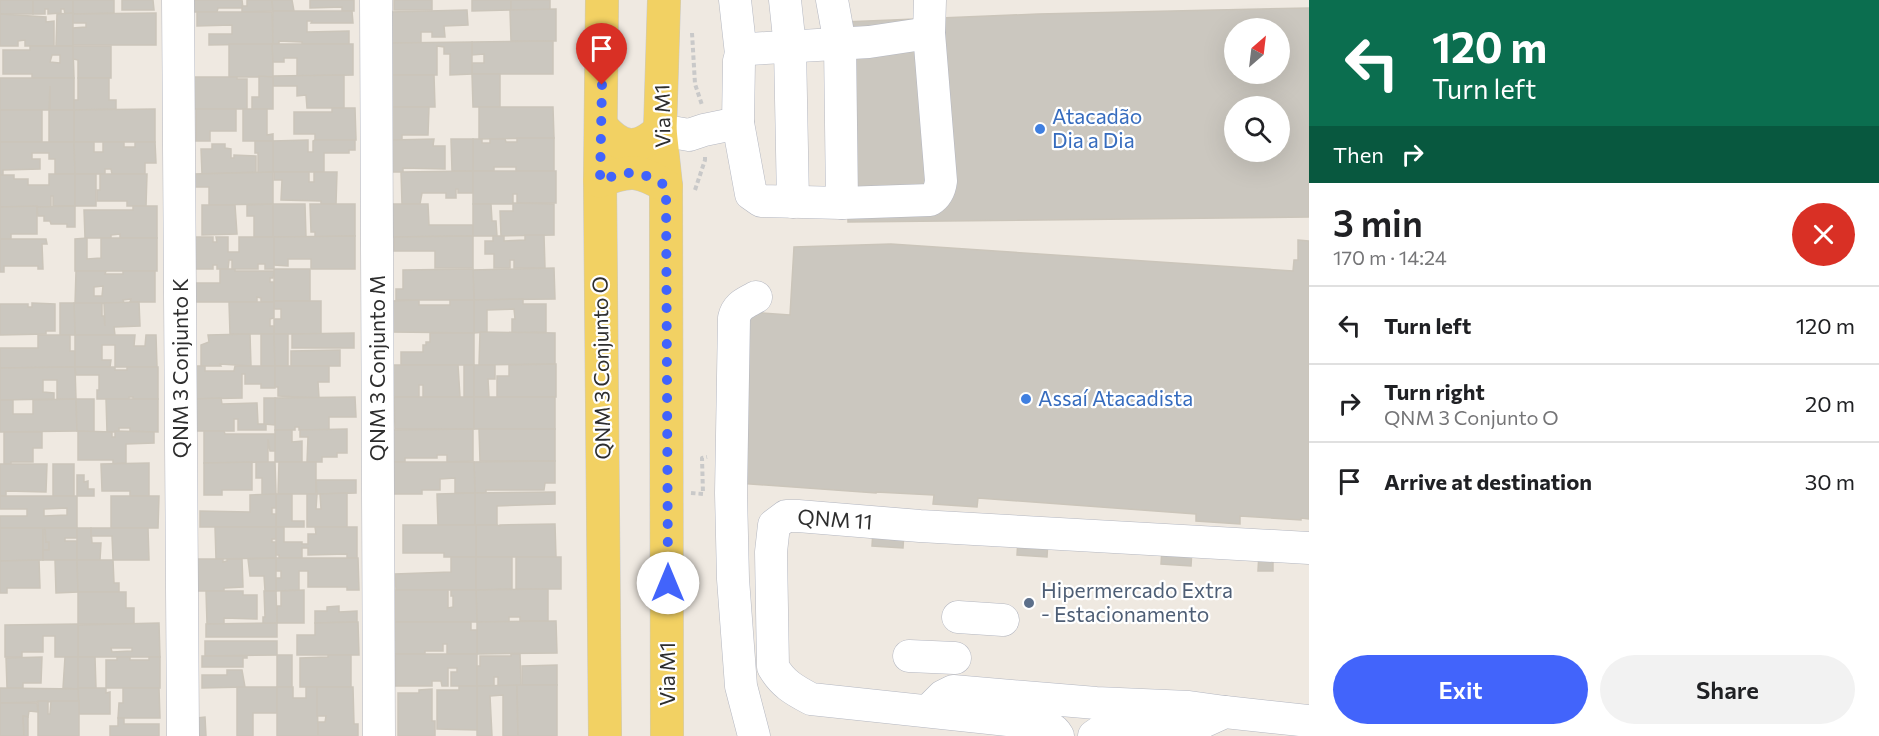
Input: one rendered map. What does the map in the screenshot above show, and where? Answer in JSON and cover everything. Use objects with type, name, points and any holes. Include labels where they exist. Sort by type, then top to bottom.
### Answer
[{"type":"main road","name":"QNM 3 Conjunto O","points":[[602,0],[600,181],[605,736]]},
{"type":"main road","name":"Via M1","points":[[664,0],[660,130],[666,186],[667,736]]},
{"type":"main road","points":[[602,127],[614,140],[630,146],[648,142],[660,130]]},
{"type":"main road","points":[[600,181],[622,172],[646,174],[666,186]]},
{"type":"street","name":"QNM 3 Conjunto K","points":[[178,0],[183,736]]},
{"type":"street","name":"QNM 3 Conjunto M","points":[[376,0],[379,736]]},
{"type":"street","points":[[735,0],[741,54],[738,123],[751,194],[761,201],[842,203],[930,200],[935,197],[940,188],[929,33],[930,0]]},
{"type":"street","points":[[785,0],[790,47],[793,202]]},
{"type":"street","points":[[832,0],[840,44],[842,203]]},
{"type":"street","points":[[741,54],[749,49],[840,44],[929,33]]},
{"type":"street","points":[[660,130],[689,135],[738,123]]},
{"type":"street","points":[[754,736],[741,686],[733,579],[731,493],[734,323],[736,309],[756,297]]},
{"type":"street","name":"QNM 11","points":[[1058,736],[1048,726],[1035,723],[911,719],[860,703],[811,699],[790,688],[781,680],[773,667],[771,552],[774,525],[786,516],[798,516],[920,526],[1309,548]]},
{"type":"street","points":[[958,617],[1003,620]]},
{"type":"street","points":[[909,656],[955,658]]},
{"type":"street","points":[[911,719],[953,691],[1096,703],[1189,707],[1309,721]]},
{"type":"street","points":[[1094,736],[1107,727],[1114,726],[1146,731],[1185,730],[1226,712]]},
{"type":"building","points":[[0,0],[33,0],[33,14],[0,14]]},
{"type":"building","points":[[33,0],[73,0],[73,13],[65,14],[64,9],[61,9],[61,13],[48,14],[48,9],[45,9],[45,14],[33,14]]},
{"type":"building","points":[[73,0],[114,0],[114,13],[73,14]]},
{"type":"building","points":[[122,0],[153,0],[154,10],[122,10]]},
{"type":"building","points":[[193,0],[242,0],[243,8],[218,8],[217,12],[193,12]]},
{"type":"building","points":[[247,0],[272,0],[273,11],[242,12],[242,6],[247,6]]},
{"type":"building","points":[[272,0],[292,0],[294,11],[273,11]]},
{"type":"building","points":[[310,0],[354,0],[354,11],[342,11],[342,7],[310,8]]},
{"type":"building","points":[[394,0],[432,0],[432,10],[394,10]]},
{"type":"building","points":[[472,0],[511,0],[511,10],[472,11]]},
{"type":"building","points":[[511,0],[550,0],[550,10],[511,10]]},
{"type":"building","name":"Atacadão Dia a Dia","points":[[1309,8],[1309,217],[848,222],[844,22],[1038,14]]},
{"type":"building","points":[[556,9],[556,41],[511,41],[510,10]]},
{"type":"building","points":[[467,10],[468,25],[444,26],[445,37],[432,37],[432,32],[421,32],[421,43],[390,43],[390,12]]},
{"type":"building","points":[[273,11],[352,11],[353,23],[311,23],[312,21],[307,21],[307,32],[349,31],[349,44],[302,44],[302,42],[279,41],[279,44],[272,44]]},
{"type":"building","points":[[197,12],[272,12],[273,44],[209,45],[209,34],[232,34],[232,25],[197,26]]},
{"type":"building","points":[[73,13],[73,46],[56,46],[57,14]]},
{"type":"building","points":[[156,13],[156,45],[73,45],[73,28],[86,27],[86,23],[73,23],[73,14]]},
{"type":"building","points":[[0,14],[46,17],[46,22],[54,21],[54,46],[25,46],[25,40],[18,41],[18,46],[0,46]]},
{"type":"building","points":[[553,41],[553,74],[472,74],[472,63],[484,63],[484,54],[472,55],[472,42]]},
{"type":"building","points":[[472,42],[472,74],[450,75],[450,54],[444,54],[444,47],[437,46],[437,75],[390,75],[390,43]]},
{"type":"building","points":[[229,44],[273,44],[273,77],[229,77]]},
{"type":"building","points":[[272,44],[353,44],[353,75],[297,76],[297,58],[284,58],[284,62],[273,62]]},
{"type":"building","points":[[30,46],[73,46],[74,78],[32,78],[32,74],[3,74],[3,50],[30,50]],"holes":[[[52,55],[60,55],[60,63],[50,62]]]},
{"type":"building","points":[[73,46],[111,46],[111,78],[78,78],[78,60],[73,59]]},
{"type":"building","points":[[472,74],[500,74],[500,107],[473,107]]},
{"type":"building","points":[[344,75],[344,108],[307,108],[306,95],[297,96],[297,86],[273,86],[273,76]]},
{"type":"building","points":[[390,75],[434,75],[435,107],[391,107]]},
{"type":"building","points":[[259,76],[273,77],[273,109],[252,109],[252,97],[259,97]]},
{"type":"building","points":[[191,77],[247,79],[247,109],[191,109]]},
{"type":"building","points":[[0,78],[74,78],[74,110],[50,110],[50,86],[49,110],[0,110]]},
{"type":"building","points":[[78,78],[109,78],[109,100],[116,100],[116,109],[74,110],[74,100],[78,100]]},
{"type":"building","points":[[390,107],[429,107],[428,135],[402,135],[402,140],[390,140]]},
{"type":"building","points":[[479,107],[553,107],[554,138],[479,139]]},
{"type":"building","points":[[332,108],[355,108],[356,140],[315,140],[315,134],[294,134],[294,112],[332,112]]},
{"type":"building","points":[[155,109],[155,142],[74,142],[74,110]]},
{"type":"building","points":[[196,109],[236,109],[236,131],[210,131],[210,141],[196,141]]},
{"type":"building","points":[[243,109],[267,109],[267,135],[273,134],[273,141],[243,141]]},
{"type":"building","points":[[0,110],[42,110],[42,142],[0,142]]},
{"type":"building","points":[[49,110],[74,110],[74,142],[49,142]]},
{"type":"building","points":[[517,138],[554,138],[554,171],[516,171],[516,167],[494,167],[494,171],[473,171],[473,139],[482,139],[482,143],[490,143],[490,139],[517,142]]},
{"type":"building","points":[[434,139],[433,146],[445,146],[445,169],[403,168],[403,172],[391,172],[391,140]]},
{"type":"building","points":[[451,139],[473,139],[473,171],[452,171]]},
{"type":"building","points":[[308,140],[308,152],[313,152],[313,141],[315,140],[355,140],[355,150],[349,150],[349,153],[324,153],[324,172],[273,172],[273,141]]},
{"type":"building","points":[[255,141],[273,141],[273,172],[258,173],[258,153],[255,153]]},
{"type":"building","points":[[0,142],[74,142],[75,174],[55,174],[55,159],[49,159],[49,153],[32,153],[32,159],[40,159],[40,169],[3,170],[3,175],[0,175]]},
{"type":"building","points":[[74,142],[94,142],[94,152],[103,152],[103,142],[124,142],[124,147],[135,147],[135,142],[155,142],[156,163],[145,163],[145,174],[112,174],[111,169],[105,169],[105,174],[75,174]]},
{"type":"building","points":[[212,144],[225,144],[225,148],[231,149],[231,158],[234,158],[234,155],[256,156],[256,172],[202,174],[201,149],[212,149]]},
{"type":"building","points":[[473,171],[473,193],[458,193],[456,189],[456,198],[446,198],[446,193],[422,193],[420,204],[402,204],[401,172]]},
{"type":"building","points":[[473,171],[556,171],[556,203],[517,203],[517,194],[513,194],[513,204],[473,204]]},
{"type":"building","points":[[273,172],[273,204],[209,205],[209,187],[193,187],[193,174]]},
{"type":"building","points":[[274,172],[309,172],[309,182],[314,182],[314,172],[337,172],[336,204],[321,204],[321,201],[281,200],[282,180],[274,180]]},
{"type":"building","points":[[49,174],[75,174],[75,206],[53,206],[53,196],[51,196],[51,207],[0,207],[0,175],[14,175],[14,179],[28,179],[28,185],[49,185]]},
{"type":"building","points":[[75,174],[96,174],[96,206],[75,206]]},
{"type":"building","points":[[100,174],[147,174],[146,206],[127,206],[127,201],[97,201]]},
{"type":"building","points":[[513,203],[554,204],[554,235],[501,236],[500,211],[513,211]]},
{"type":"building","points":[[273,204],[274,237],[254,237],[254,216],[247,216],[247,205]]},
{"type":"building","points":[[273,204],[305,204],[306,237],[273,237]]},
{"type":"building","points":[[310,204],[355,204],[355,236],[315,237],[315,232],[311,232]]},
{"type":"building","points":[[388,204],[428,204],[429,225],[473,225],[473,236],[389,237]]},
{"type":"building","points":[[473,204],[491,204],[492,221],[496,221],[497,236],[473,236]]},
{"type":"building","points":[[202,205],[235,205],[237,234],[202,235]]},
{"type":"building","points":[[37,206],[37,234],[11,234],[11,239],[0,239],[0,207]]},
{"type":"building","points":[[75,206],[75,227],[67,227],[67,224],[51,224],[50,221],[44,221],[44,216],[38,216],[37,207]]},
{"type":"building","points":[[133,206],[157,206],[157,238],[120,238],[120,234],[111,235],[111,238],[85,238],[84,210],[133,210]]},
{"type":"building","points":[[525,235],[544,235],[545,268],[514,268],[514,260],[510,260],[510,268],[494,268],[494,254],[485,254],[485,241],[493,241],[493,236],[504,236],[504,241],[525,240]]},
{"type":"building","points":[[355,236],[355,269],[311,269],[311,259],[288,259],[288,266],[274,265],[273,237]]},
{"type":"building","points":[[473,236],[473,268],[435,268],[435,251],[394,251],[394,237]]},
{"type":"building","points":[[194,237],[213,237],[213,242],[217,242],[216,237],[228,237],[228,252],[239,252],[239,237],[274,237],[274,269],[265,269],[265,264],[258,264],[258,269],[232,269],[232,260],[229,260],[228,269],[217,269],[217,265],[213,265],[213,269],[194,269]]},
{"type":"building","points":[[87,238],[87,259],[101,258],[101,238],[157,238],[157,271],[75,271],[75,239]]},
{"type":"building","points":[[0,239],[46,239],[47,244],[42,244],[43,269],[38,269],[38,266],[4,266],[4,272],[0,272]]},
{"type":"building","name":"Assaí Atacadista","points":[[1298,240],[1309,241],[1309,519],[1240,516],[1240,524],[1196,521],[1196,514],[978,498],[977,507],[933,504],[934,495],[737,483],[749,312],[790,315],[794,247],[891,244],[1293,271],[1294,260],[1298,260]]},
{"type":"building","points":[[554,268],[555,299],[474,300],[473,270]]},
{"type":"building","points":[[220,269],[274,271],[270,282],[274,282],[274,302],[261,302],[261,298],[257,297],[257,302],[194,302],[194,283],[220,283]]},
{"type":"building","points":[[274,269],[310,269],[310,301],[274,301]]},
{"type":"building","points":[[473,269],[474,300],[396,300],[396,289],[403,289],[403,270]]},
{"type":"building","points":[[76,271],[106,271],[105,274],[123,274],[123,271],[155,271],[155,302],[130,302],[131,299],[123,300],[124,303],[75,304]],"holes":[[[103,286],[102,296],[94,296],[94,287]]]},
{"type":"building","points":[[523,299],[523,304],[546,304],[546,332],[512,333],[512,319],[515,319],[514,309],[487,310],[487,332],[474,333],[474,300]]},
{"type":"building","points":[[419,300],[419,305],[450,305],[450,300],[474,300],[474,333],[392,332],[392,301]]},
{"type":"building","points":[[274,301],[321,301],[321,334],[274,334],[274,319],[281,319],[281,309],[274,309]]},
{"type":"building","points":[[139,302],[140,326],[114,327],[115,335],[75,335],[74,303],[102,303],[105,326],[104,303]]},
{"type":"building","points":[[229,302],[274,302],[274,318],[270,319],[270,326],[274,326],[274,334],[230,334]]},
{"type":"building","points":[[32,303],[55,304],[55,331],[46,331],[46,334],[0,335],[0,304],[28,304],[28,307],[32,307]]},
{"type":"building","points":[[60,303],[74,303],[75,335],[60,335]]},
{"type":"building","points":[[480,332],[555,333],[555,364],[479,365]]},
{"type":"building","points":[[354,333],[354,348],[292,348],[292,334]]},
{"type":"building","points":[[430,333],[474,333],[474,365],[401,365],[401,352],[423,352],[423,345],[430,342]]},
{"type":"building","points":[[250,334],[251,366],[220,364],[221,366],[201,366],[201,345],[209,342],[208,335]]},
{"type":"building","points":[[261,334],[274,334],[275,366],[261,366]]},
{"type":"building","points":[[274,334],[288,334],[288,366],[275,366]]},
{"type":"building","points":[[38,335],[70,335],[70,351],[75,351],[75,367],[0,368],[0,348],[38,348]]},
{"type":"building","points":[[75,335],[135,335],[134,346],[145,346],[146,335],[156,335],[157,367],[115,367],[115,345],[102,345],[102,360],[111,360],[110,367],[75,367]]},
{"type":"building","points":[[340,350],[340,366],[291,366],[291,351]]},
{"type":"building","points":[[556,364],[556,397],[497,397],[497,376],[509,376],[509,365]]},
{"type":"building","points":[[393,365],[458,365],[460,397],[423,397],[423,385],[419,385],[419,397],[393,397]]},
{"type":"building","points":[[464,365],[474,365],[474,397],[464,397]]},
{"type":"building","points":[[474,365],[495,365],[495,379],[488,379],[489,397],[474,397]]},
{"type":"building","points":[[194,366],[205,366],[205,371],[234,371],[235,366],[275,366],[275,388],[261,388],[261,384],[245,384],[245,374],[242,374],[242,398],[194,399]]},
{"type":"building","points":[[275,366],[329,366],[329,382],[318,382],[319,398],[278,396],[278,387],[275,387]]},
{"type":"building","points":[[75,367],[76,399],[57,399],[57,380],[43,380],[43,392],[54,393],[54,399],[0,400],[0,368]]},
{"type":"building","points":[[75,367],[115,367],[115,370],[127,370],[127,367],[158,367],[158,399],[129,397],[129,399],[97,399],[99,375],[76,375]]},
{"type":"building","points":[[355,397],[356,417],[329,417],[329,430],[299,430],[299,427],[295,427],[295,430],[275,430],[275,398]]},
{"type":"building","points":[[394,397],[474,397],[474,429],[395,429]]},
{"type":"building","points":[[474,397],[555,397],[555,429],[474,429]]},
{"type":"building","points":[[221,398],[222,404],[257,403],[258,424],[266,424],[266,430],[238,430],[238,419],[234,419],[234,431],[194,431],[194,399]]},
{"type":"building","points":[[264,398],[275,398],[275,425],[264,424]]},
{"type":"building","points":[[76,399],[77,431],[0,432],[0,400],[13,400],[13,414],[33,414],[33,400]]},
{"type":"building","points":[[76,399],[94,399],[94,432],[77,431]]},
{"type":"building","points":[[106,399],[158,399],[158,432],[130,431],[130,428],[119,428],[119,432],[107,432]]},
{"type":"building","points":[[347,429],[347,453],[337,453],[337,457],[322,457],[322,462],[307,462],[308,437],[300,437],[300,430]]},
{"type":"building","points":[[473,429],[473,461],[447,462],[447,455],[437,455],[437,458],[405,458],[405,462],[393,462],[393,430]]},
{"type":"building","points":[[479,429],[555,429],[555,461],[480,461]]},
{"type":"building","points":[[275,430],[292,430],[292,442],[302,441],[302,462],[275,462]]},
{"type":"building","points":[[78,431],[112,432],[112,437],[115,437],[115,431],[154,432],[154,443],[126,444],[126,463],[113,464],[113,460],[78,460]]},
{"type":"building","points":[[204,431],[224,431],[225,434],[275,434],[275,451],[270,451],[268,439],[268,462],[204,463]]},
{"type":"building","points":[[4,432],[42,432],[42,448],[33,448],[33,462],[4,464]]},
{"type":"building","points":[[555,461],[555,483],[545,483],[544,490],[486,490],[486,493],[475,493],[474,462]]},
{"type":"building","points":[[252,462],[252,490],[222,490],[222,495],[204,495],[204,463]]},
{"type":"building","points":[[256,462],[275,462],[276,494],[262,495],[262,478],[256,478]]},
{"type":"building","points":[[279,462],[316,462],[316,494],[278,494]]},
{"type":"building","points":[[394,462],[474,462],[475,493],[455,493],[455,478],[440,479],[440,490],[422,490],[422,494],[393,494]]},
{"type":"building","points":[[149,463],[149,496],[130,496],[130,491],[102,491],[101,464]]},
{"type":"building","points":[[0,464],[47,464],[46,492],[6,491],[6,496],[0,496]]},
{"type":"building","points":[[53,464],[74,464],[74,496],[53,496]]},
{"type":"building","points":[[77,475],[84,475],[84,482],[88,481],[88,489],[94,489],[94,496],[77,496]]},
{"type":"building","points":[[316,480],[356,480],[356,493],[317,494]]},
{"type":"building","points":[[555,492],[555,504],[497,506],[497,525],[475,525],[475,493]]},
{"type":"building","points":[[347,493],[347,527],[307,527],[307,494],[317,494],[316,509],[321,509],[320,494]]},
{"type":"building","points":[[475,493],[475,525],[438,525],[437,494]]},
{"type":"building","points":[[276,494],[292,494],[292,521],[304,521],[304,527],[276,527]]},
{"type":"building","points":[[276,494],[276,508],[272,508],[272,514],[276,514],[276,527],[200,527],[200,511],[250,512],[250,495]]},
{"type":"building","points":[[0,496],[77,496],[77,528],[0,528],[0,516],[27,516],[27,509],[0,509]],"holes":[[[67,508],[67,515],[44,516],[44,509]]]},
{"type":"building","points":[[111,496],[159,496],[158,528],[111,528]]},
{"type":"building","points":[[555,524],[556,557],[476,557],[476,525]]},
{"type":"building","points":[[403,525],[476,525],[476,557],[444,557],[444,553],[403,553]]},
{"type":"building","points":[[215,527],[276,527],[276,539],[272,539],[272,542],[276,542],[276,558],[216,559]]},
{"type":"building","points":[[276,527],[284,527],[284,542],[308,544],[308,534],[316,534],[315,527],[357,527],[357,558],[347,558],[347,554],[308,555],[308,548],[302,548],[302,558],[279,558],[279,555],[276,555]]},
{"type":"building","points":[[0,528],[43,528],[43,560],[0,561]]},
{"type":"building","points":[[43,528],[45,528],[46,542],[49,542],[49,550],[43,550]]},
{"type":"building","points":[[45,528],[77,528],[77,538],[65,538],[65,541],[77,541],[77,560],[43,560],[43,550],[49,550]]},
{"type":"building","points":[[77,528],[91,528],[92,543],[101,543],[100,560],[77,560]]},
{"type":"building","points":[[91,528],[148,528],[149,560],[113,560],[112,536],[91,536]]},
{"type":"building","points":[[873,530],[904,532],[903,548],[872,546]]},
{"type":"building","points":[[1018,539],[1048,541],[1047,557],[1017,555]]},
{"type":"building","points":[[1162,548],[1192,550],[1191,566],[1161,564]]},
{"type":"building","points":[[1259,552],[1273,553],[1273,571],[1258,571]]},
{"type":"building","points":[[451,557],[476,557],[476,590],[396,590],[395,574],[451,572]]},
{"type":"building","points":[[476,557],[512,557],[512,589],[476,590]]},
{"type":"building","points":[[516,557],[561,557],[561,589],[516,589]]},
{"type":"building","points":[[276,558],[358,558],[359,590],[347,590],[347,587],[308,587],[308,571],[299,571],[299,590],[276,591],[276,578],[281,578],[281,571],[276,571]]},
{"type":"building","points":[[276,558],[276,591],[265,591],[264,576],[250,576],[248,559]]},
{"type":"building","points":[[194,559],[223,559],[223,562],[227,559],[242,559],[243,587],[224,588],[224,591],[194,591]]},
{"type":"building","points":[[39,560],[40,588],[7,588],[7,593],[0,593],[0,561]]},
{"type":"building","points":[[55,560],[77,560],[78,592],[56,593]]},
{"type":"building","points":[[77,560],[113,560],[114,583],[119,583],[119,592],[78,592]]},
{"type":"building","points":[[548,589],[548,621],[520,621],[520,617],[509,617],[509,622],[477,622],[476,590]]},
{"type":"building","points":[[304,590],[304,623],[277,623],[277,606],[281,606],[281,591]]},
{"type":"building","points":[[395,590],[448,590],[448,608],[453,607],[451,590],[476,590],[477,622],[395,622]]},
{"type":"building","points":[[206,591],[243,591],[243,595],[257,595],[257,619],[224,618],[224,624],[207,624]]},
{"type":"building","points":[[264,591],[276,591],[277,623],[263,624]]},
{"type":"building","points":[[78,592],[126,592],[126,608],[134,608],[134,624],[78,624]]},
{"type":"building","points":[[339,606],[339,612],[357,611],[357,622],[315,623],[315,611],[327,611],[327,607]]},
{"type":"building","points":[[556,621],[557,653],[477,654],[477,622]]},
{"type":"building","points":[[358,622],[359,655],[297,655],[297,635],[315,635],[315,623]]},
{"type":"building","points":[[395,622],[471,622],[471,630],[477,630],[477,654],[447,654],[447,644],[443,644],[443,651],[425,651],[425,654],[394,654]]},
{"type":"building","points":[[159,623],[160,657],[78,657],[78,625]],"holes":[[[111,648],[132,648],[132,651],[112,652]]]},
{"type":"building","points":[[277,623],[277,637],[206,637],[206,624]]},
{"type":"building","points":[[78,624],[78,657],[55,657],[55,636],[43,636],[43,652],[22,652],[22,657],[5,657],[5,625]]},
{"type":"building","points":[[205,641],[277,641],[277,655],[205,656]]},
{"type":"building","points":[[395,654],[477,654],[477,686],[451,686],[451,672],[457,672],[457,668],[448,668],[448,686],[442,686],[441,681],[432,681],[432,686],[395,686]]},
{"type":"building","points":[[511,654],[520,654],[521,686],[498,686],[498,677],[494,677],[494,686],[477,686],[477,666],[480,666],[480,656],[511,656]]},
{"type":"building","points":[[277,655],[292,655],[292,687],[277,687]]},
{"type":"building","points":[[328,655],[351,655],[351,687],[300,687],[300,658],[328,657]]},
{"type":"building","points":[[202,656],[247,656],[247,658],[243,658],[243,667],[202,667]]},
{"type":"building","points":[[42,657],[41,683],[23,683],[23,688],[7,688],[6,658]]},
{"type":"building","points":[[65,657],[78,657],[79,689],[63,688]]},
{"type":"building","points":[[78,657],[95,657],[96,688],[78,688]]},
{"type":"building","points":[[117,657],[149,660],[149,657],[160,657],[160,688],[106,688],[106,660],[117,660]]},
{"type":"building","points":[[557,665],[557,685],[522,685],[522,666]]},
{"type":"building","points":[[227,670],[242,670],[245,687],[202,688],[202,675],[227,675]]},
{"type":"building","points":[[517,685],[518,736],[503,736],[503,695],[490,696],[492,736],[477,736],[477,686]]},
{"type":"building","points":[[517,685],[557,685],[557,736],[518,736]]},
{"type":"building","points":[[459,686],[477,686],[477,730],[437,729],[437,690],[459,690]]},
{"type":"building","points":[[237,687],[277,687],[277,713],[253,713],[253,736],[237,736]]},
{"type":"building","points":[[277,687],[293,687],[293,698],[306,698],[306,687],[317,687],[318,736],[277,736]]},
{"type":"building","points":[[317,687],[353,687],[354,724],[358,724],[358,736],[318,736],[318,722],[325,722],[326,716],[317,716]]},
{"type":"building","points":[[0,688],[79,689],[79,701],[0,703]]},
{"type":"building","points":[[78,688],[106,688],[106,693],[110,692],[110,714],[79,714]]},
{"type":"building","points":[[123,688],[159,688],[160,718],[118,718],[119,703],[123,703]]},
{"type":"building","points":[[432,689],[432,721],[435,721],[435,736],[398,736],[398,693],[419,693],[419,690]]},
{"type":"building","points":[[38,701],[48,701],[48,714],[50,714],[51,701],[79,701],[79,736],[38,736]]},
{"type":"building","points":[[0,703],[37,703],[38,712],[29,711],[28,717],[23,716],[24,736],[0,736]]},
{"type":"building","points":[[23,716],[28,717],[28,736],[24,736]]},
{"type":"building","points":[[205,717],[206,736],[197,736],[197,718]]},
{"type":"building","points":[[118,718],[124,718],[124,724],[159,724],[159,736],[110,736],[110,726],[118,726]]},
{"type":"place","name":"Atacadão Dia a Dia","points":[[1040,129]]},
{"type":"place","name":"Assaí Atacadista","points":[[1026,399]]},
{"type":"place","name":"Hipermercado Extra - Estacionamento","points":[[1029,603]]},
{"type":"route","points":[[602,85],[600,181],[622,172],[646,174],[666,186],[668,583]]}]
